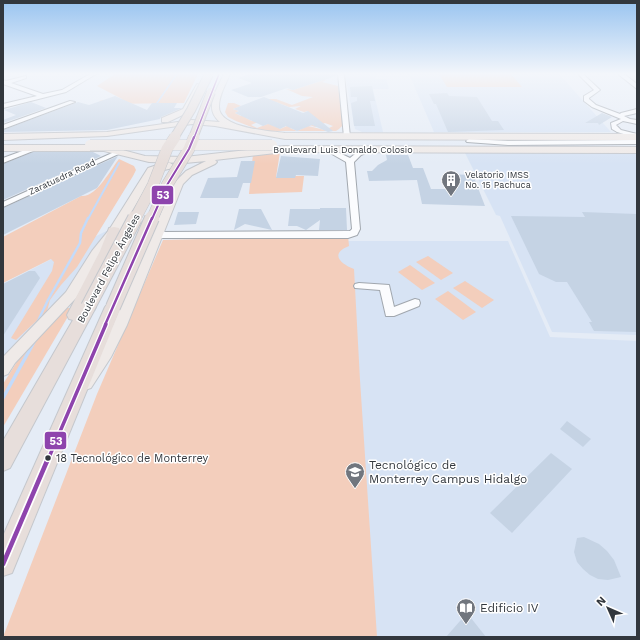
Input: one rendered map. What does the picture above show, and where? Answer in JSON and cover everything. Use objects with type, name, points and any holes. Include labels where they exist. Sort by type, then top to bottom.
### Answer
[{"type":"highway","name":"Boulevard Felipe Ángeles","points":[[3,461],[56,366],[153,185],[167,149],[194,104]]},
{"type":"highway","name":"Boulevard Felipe Ángeles","points":[[3,564],[167,185],[189,149],[207,104]]},
{"type":"highway","points":[[56,366],[63,337],[108,251],[114,231]]},
{"type":"main road","points":[[189,104],[183,115],[184,116],[204,117],[211,115],[216,107]]},
{"type":"main road","points":[[179,183],[194,170],[242,150],[250,143],[248,134],[236,128],[216,114],[216,104]]},
{"type":"main road","points":[[121,150],[119,148],[119,144],[123,137],[176,116],[186,110]]},
{"type":"main road","name":"Boulevard Luis Donaldo Colosio","points":[[147,127],[192,122],[216,124],[258,133],[285,136],[347,136],[637,147]]},
{"type":"main road","points":[[3,137],[98,135],[147,127]]},
{"type":"main road","name":"Boulevard Luis Donaldo Colosio","points":[[3,145],[461,141],[619,134],[637,136]]},
{"type":"main road","points":[[88,147],[96,146],[108,141],[107,137],[98,135]]},
{"type":"main road","points":[[284,149],[274,147],[268,143],[271,139],[285,136]]},
{"type":"main road","name":"Boulevard Luis Donaldo Colosio","points":[[3,140],[496,141],[518,143],[637,142]]},
{"type":"main road","points":[[482,150],[518,143]]},
{"type":"main road","name":"Boulevard Luis Donaldo Colosio","points":[[3,148],[88,147],[121,150],[136,157],[179,161],[284,149],[637,150]]},
{"type":"main road","points":[[136,157],[144,167],[144,181]]},
{"type":"main road","points":[[3,370],[10,359],[66,303],[96,254],[114,231],[151,170],[156,167],[178,166],[185,170],[106,354],[75,397]]},
{"type":"street","points":[[3,127],[67,104]]},
{"type":"street","points":[[344,104],[347,136]]},
{"type":"street","points":[[591,104],[623,116],[637,115]]},
{"type":"street","points":[[598,104],[634,122]]},
{"type":"street","points":[[619,134],[614,128],[613,124],[623,116],[637,111]]},
{"type":"street","points":[[461,141],[508,143],[637,142]]},
{"type":"street","points":[[3,161],[36,148]]},
{"type":"street","points":[[327,149],[350,161]]},
{"type":"street","points":[[350,161],[359,154],[371,149]]},
{"type":"street","name":"Zaratusdra Road","points":[[3,205],[121,150]]},
{"type":"street","points":[[158,235],[348,235],[354,233],[356,229],[350,161]]},
{"type":"street","points":[[359,286],[385,287],[390,313],[415,303]]},
{"type":"shaded area","points":[[228,104],[236,104],[241,106],[233,109],[239,111],[235,113],[241,116],[254,111],[258,113],[246,118],[252,121],[265,116],[267,118],[251,125],[257,128],[273,122],[280,129],[301,120],[290,128],[297,131],[262,131],[228,117],[225,112]]},
{"type":"shaded area","points":[[281,104],[340,104],[343,125],[336,131],[297,131],[308,126],[325,130],[333,126],[325,123],[315,127],[307,124],[308,111],[304,112],[295,109],[301,106],[289,107]]},
{"type":"shaded area","points":[[350,104],[376,104],[383,132],[362,132],[355,129]]},
{"type":"shaded area","points":[[422,104],[586,104],[611,132],[434,132]]},
{"type":"shaded area","points":[[637,151],[637,335],[552,332],[500,216],[496,215],[465,153]]},
{"type":"shaded area","points":[[280,152],[276,177],[295,178],[295,176],[304,176],[302,192],[249,194],[253,154]]},
{"type":"shaded area","points":[[119,159],[134,166],[136,170],[133,176],[77,267],[50,300],[47,311],[16,340],[11,338],[52,271],[54,262],[51,259],[3,283],[3,237],[98,188]]},
{"type":"shaded area","points":[[116,226],[71,295],[3,370],[3,284]]},
{"type":"shaded area","points":[[348,235],[349,246],[343,249],[338,255],[341,262],[354,269],[377,637],[3,637],[97,394],[163,240]]},
{"type":"shaded area","name":"Tecnológico de Monterrey Campus Hidalgo","points":[[163,241],[508,241],[550,337],[637,341],[637,637],[20,637]]},
{"type":"shaded area","points":[[428,256],[453,273],[441,280],[416,262]]},
{"type":"shaded area","points":[[410,265],[435,283],[422,290],[398,272]]},
{"type":"shaded area","points":[[465,281],[494,300],[482,308],[453,288]]},
{"type":"shaded area","points":[[448,291],[476,312],[463,320],[435,299]]},
{"type":"shaded area","points":[[66,308],[73,308],[3,427],[3,384],[27,346]]},
{"type":"building","points":[[25,104],[36,104],[46,108],[3,123],[3,120],[16,115],[4,110]]},
{"type":"building","points":[[73,104],[133,104],[147,110],[151,104],[176,104],[174,108],[182,108],[161,117],[160,119],[107,130],[3,132],[3,130]]},
{"type":"building","points":[[246,104],[281,104],[303,113],[308,111],[333,131],[328,132],[312,125],[297,131],[286,126],[280,129],[268,124],[263,126],[235,113],[239,111],[233,109]]},
{"type":"building","points":[[351,104],[371,104],[375,126],[354,126]]},
{"type":"building","points":[[434,104],[481,104],[492,121],[498,121],[504,130],[448,132],[436,104]]},
{"type":"building","points":[[602,113],[612,117],[599,125],[598,123],[585,123]]},
{"type":"building","points":[[33,152],[93,152],[101,156],[3,200],[3,164]]},
{"type":"building","points":[[386,155],[408,155],[413,168],[423,168],[431,189],[449,189],[445,174],[473,175],[485,206],[422,204],[417,180],[369,181],[367,171],[372,171],[378,165],[387,160]]},
{"type":"building","points":[[118,156],[97,188],[3,235],[3,208]]},
{"type":"building","points":[[281,156],[320,159],[318,176],[296,175],[295,178],[276,178]]},
{"type":"building","points":[[241,161],[255,161],[251,183],[243,183],[238,198],[200,198],[208,178],[237,177]]},
{"type":"building","points":[[346,208],[347,230],[319,230],[320,220],[306,230],[297,226],[288,226],[290,209]]},
{"type":"building","points":[[239,209],[261,209],[272,230],[245,224],[234,230]]},
{"type":"building","points":[[178,212],[199,212],[196,224],[174,225]]},
{"type":"building","points":[[582,212],[637,214],[637,332],[594,331],[589,322],[592,322],[567,282],[556,282],[539,274],[511,216],[585,217]]},
{"type":"building","points":[[29,271],[35,271],[40,278],[3,336],[3,284]]},
{"type":"building","points":[[567,421],[591,439],[583,447],[560,429]]},
{"type":"building","points":[[551,453],[572,469],[512,533],[490,513]]},
{"type":"building","points":[[584,537],[599,544],[607,551],[614,560],[621,577],[608,580],[598,579],[583,569],[577,562],[574,552],[577,538]]},
{"type":"building","name":"Edificio IV","points":[[467,613],[486,637],[446,637]]},
{"type":"waterway","points":[[88,219],[119,163]]},
{"type":"waterway","points":[[37,323],[48,300],[80,243],[81,233],[88,218]]},
{"type":"waterway","points":[[3,398],[34,342]]},
{"type":"transit line","name":"53","points":[[3,564],[167,185],[189,149],[207,104]]},
{"type":"place","name":"Velatorio IMSS No. 15 Pachuca","points":[[451,197]]},
{"type":"place","name":"18 Tecnológico de Monterrey","points":[[48,458]]},
{"type":"place","name":"Tecnológico de Monterrey Campus Hidalgo","points":[[355,489]]},
{"type":"place","name":"Edificio IV","points":[[466,625]]}]
